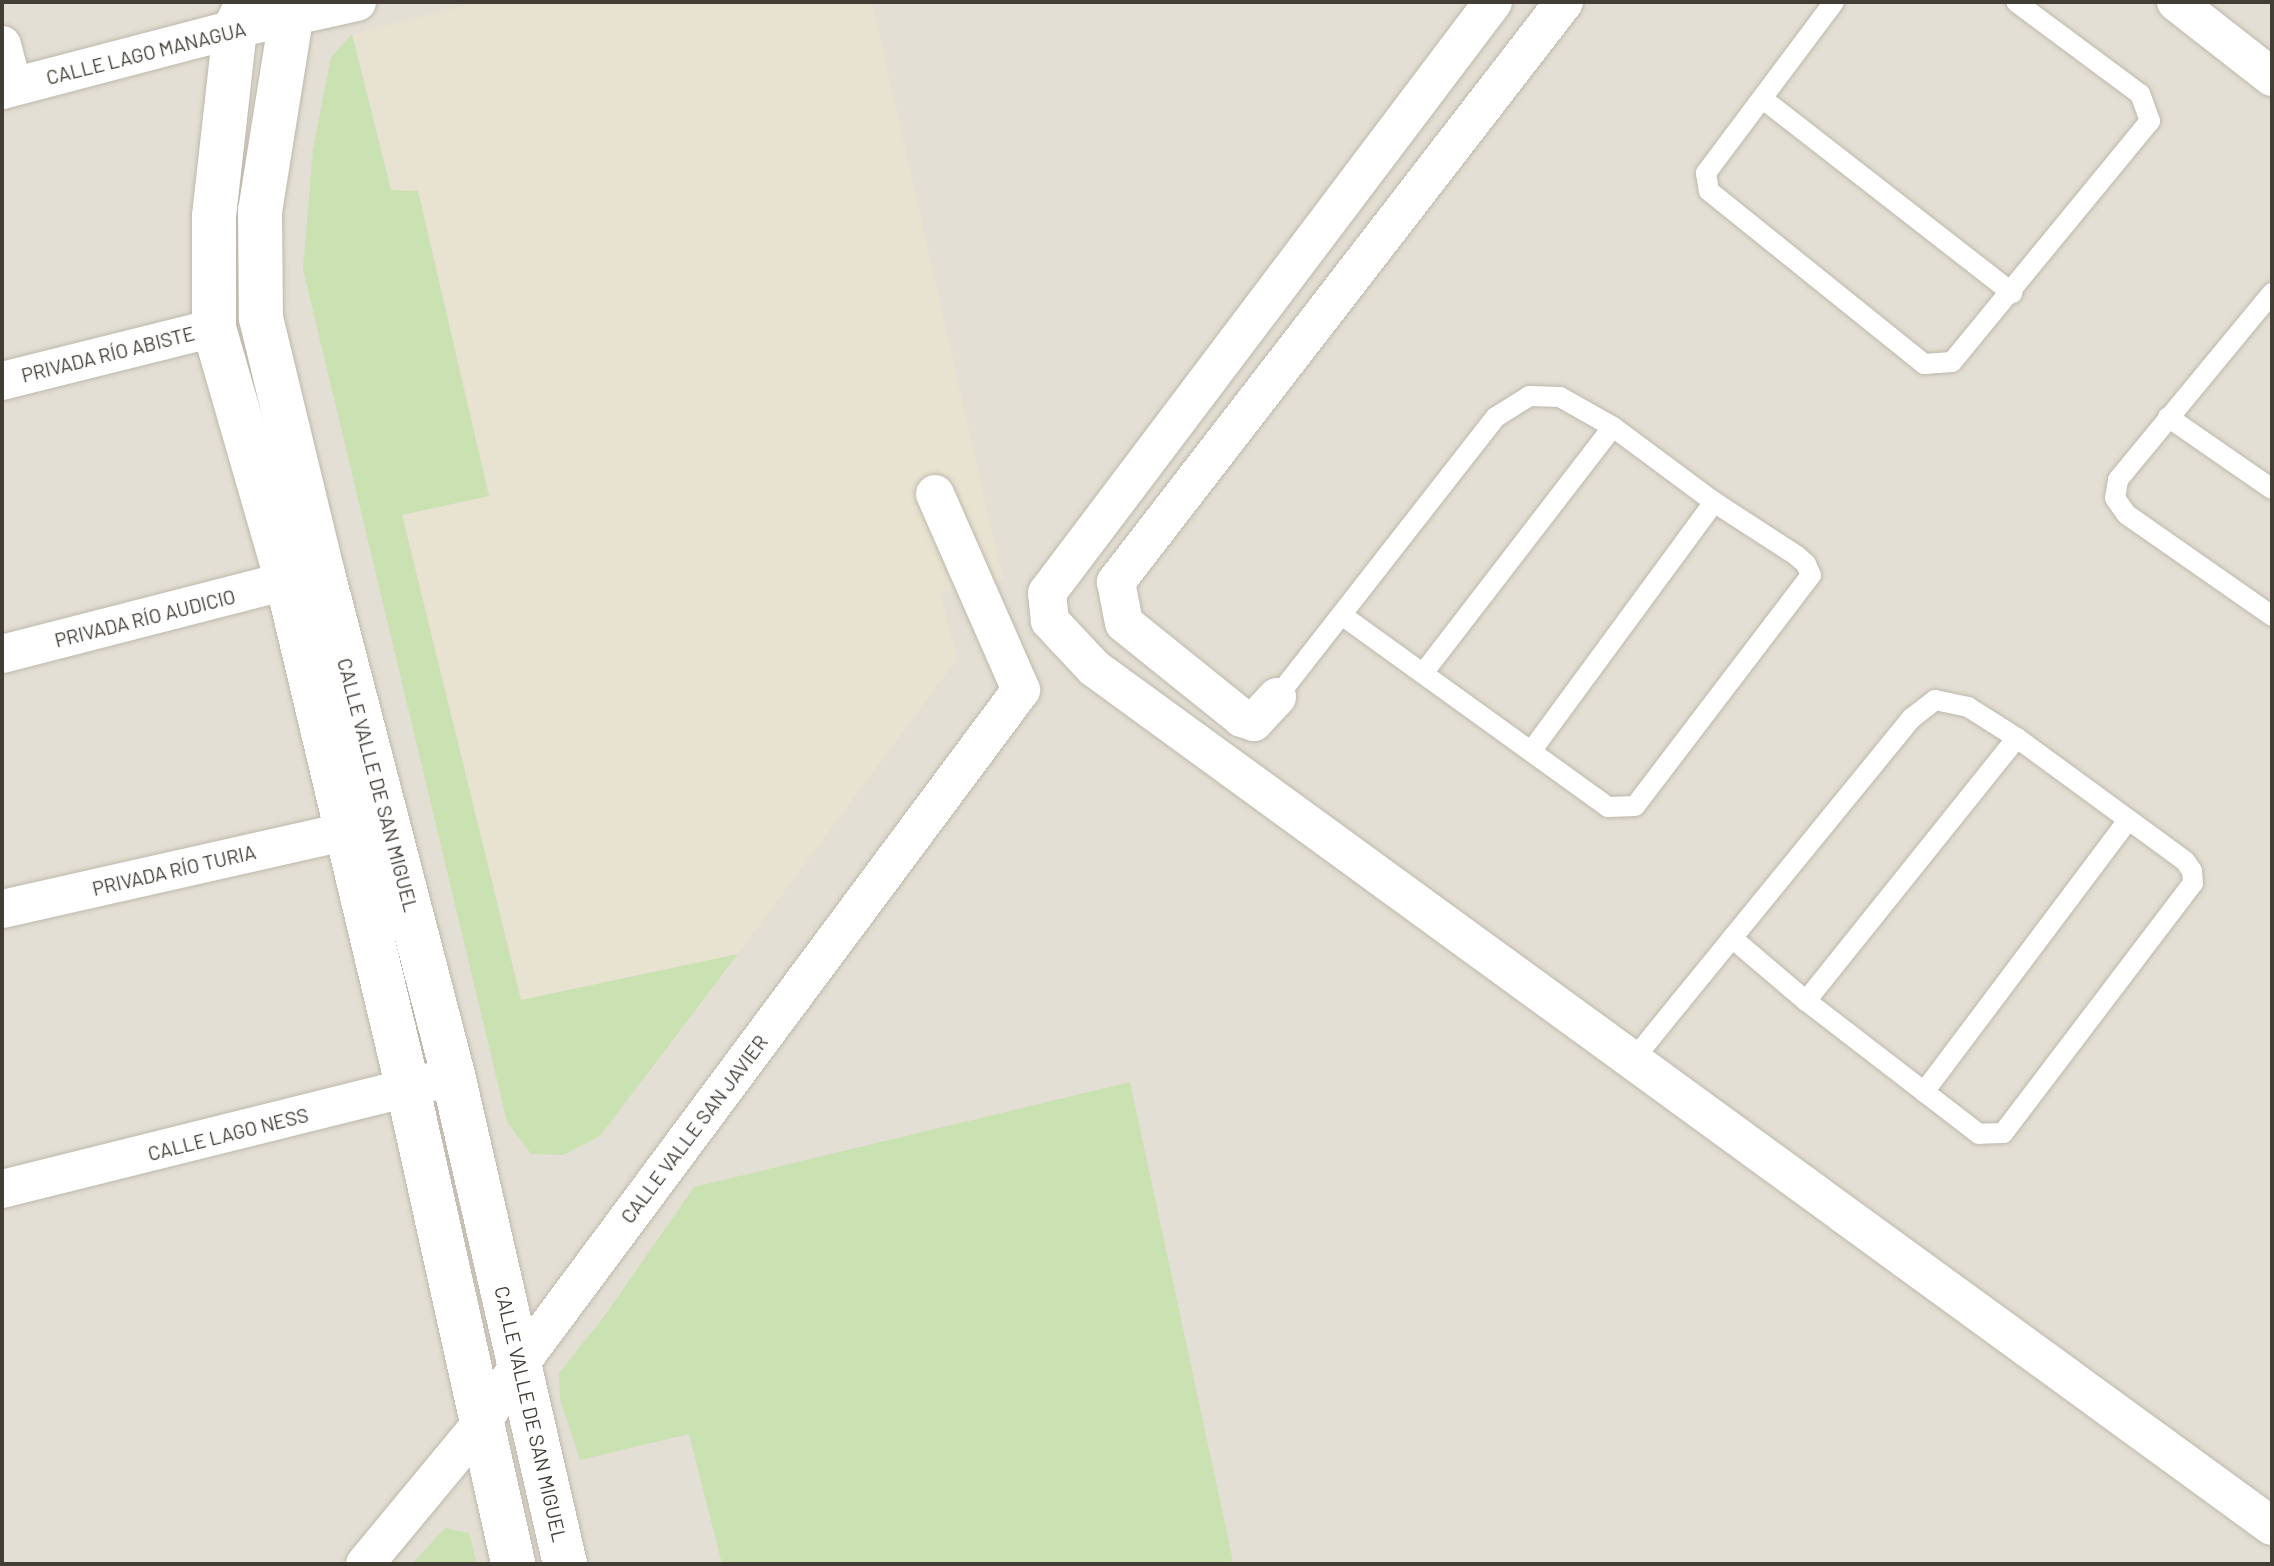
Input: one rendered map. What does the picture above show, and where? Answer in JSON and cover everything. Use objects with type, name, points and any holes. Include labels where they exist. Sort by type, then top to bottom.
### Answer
[{"type":"street","name":"CALLE LAGO MANAGUA","points":[[8,88],[242,16],[357,2]]},
{"type":"street","points":[[1493,2],[1047,593],[1050,621],[1094,668],[2272,1526]]},
{"type":"street","points":[[1277,697],[1254,722],[1242,718],[1124,623],[1116,582],[1564,2]]},
{"type":"street","points":[[2176,2],[2272,77]]},
{"type":"street","name":"CALLE VALLE DE SAN MIGUEL","points":[[295,10],[260,211],[261,318],[326,589],[453,1075],[565,1564]]},
{"type":"street","name":"CALLE VALLE DE SAN MIGUEL","points":[[242,16],[214,217],[214,328],[287,581],[408,1089],[513,1564]]},
{"type":"street","points":[[2,45],[8,88]]},
{"type":"street","name":"PRIVADA RÍO ABISTE","points":[[2,381],[214,328]]},
{"type":"street","name":"CALLE VALLE SAN JAVIER","points":[[365,1564],[481,1424],[519,1365],[1021,690],[935,494]]},
{"type":"street","name":"PRIVADA RÍO AUDICIO","points":[[2,654],[287,581]]},
{"type":"street","name":"PRIVADA RÍO TURIA","points":[[2,909],[347,831]]},
{"type":"street","name":"CALLE LAGO NESS","points":[[2,1189],[408,1089],[453,1075]]},
{"type":"lane","points":[[1834,2],[1706,173],[1709,191],[1924,364],[1952,362],[2012,293],[2150,121],[2140,94],[2016,2]]},
{"type":"lane","points":[[1763,99],[2012,293]]},
{"type":"lane","points":[[2272,293],[2118,480],[2115,498],[2126,514],[2272,616]]},
{"type":"lane","points":[[1277,697],[1496,417],[1529,396],[1560,397],[1613,427],[1714,502],[1797,556],[1806,564],[1811,575],[1635,806],[1608,807],[1342,615]]},
{"type":"lane","points":[[2168,417],[2272,489]]},
{"type":"lane","points":[[1424,672],[1613,427]]},
{"type":"lane","points":[[1532,750],[1714,502]]},
{"type":"lane","points":[[1633,1060],[1732,938],[1912,718],[1935,700],[1968,707],[2017,738],[2185,861],[2193,883],[2003,1133],[1979,1134],[1806,1001],[1732,938]]},
{"type":"lane","points":[[1806,1001],[2017,738]]},
{"type":"lane","points":[[1924,1092],[2128,820]]},
{"type":"shaded area","points":[[2,2],[2272,2],[2272,1564],[2,1564]]},
{"type":"shaded area","points":[[480,2],[872,2],[1003,581],[940,592],[957,659],[738,954],[521,1001],[402,515],[489,495],[391,190],[352,34]]},
{"type":"green space","points":[[352,34],[391,190],[418,191],[489,496],[402,515],[521,1000],[738,954],[600,1136],[563,1155],[531,1154],[507,1122],[303,269],[313,149],[331,57]]},
{"type":"green space","points":[[1130,1082],[1233,1561],[1219,1564],[722,1564],[689,1434],[580,1460],[560,1399],[559,1373],[606,1314],[694,1187]]},
{"type":"green space","points":[[445,1528],[469,1533],[477,1564],[412,1564]]}]
